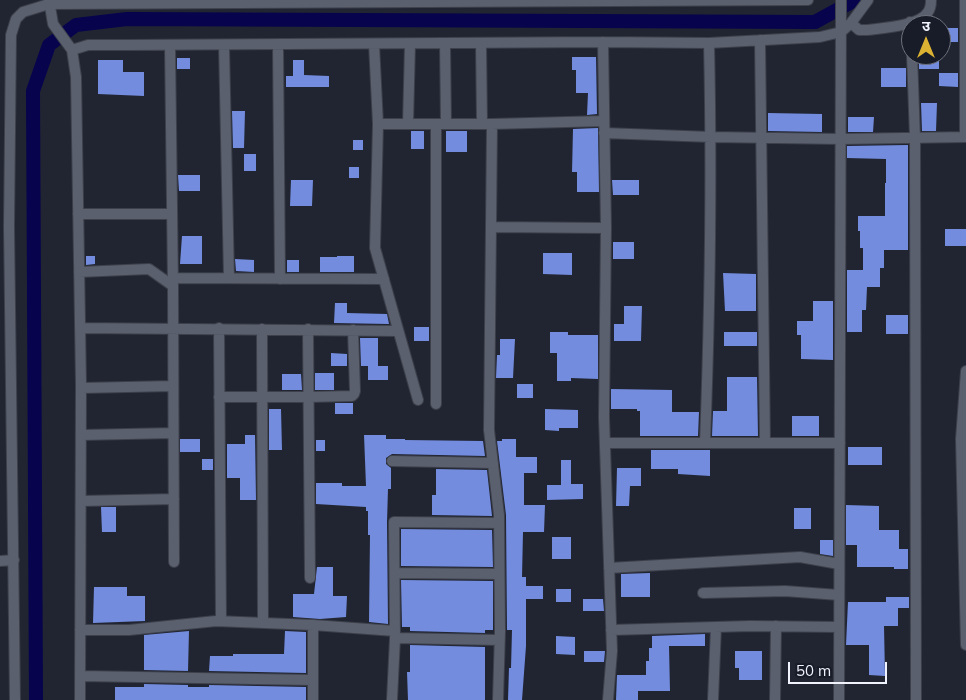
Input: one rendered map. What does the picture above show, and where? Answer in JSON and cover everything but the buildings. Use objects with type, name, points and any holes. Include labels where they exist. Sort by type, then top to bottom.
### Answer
[{"type":"street","points":[[14,700],[14,560],[4,228],[5,99],[11,35],[16,19],[23,12],[49,2],[808,0]]},
{"type":"street","points":[[839,700],[841,140],[845,26],[841,0]]},
{"type":"street","points":[[70,47],[88,45],[709,43],[820,37],[845,26],[868,0]]},
{"type":"street","points":[[925,15],[930,10],[931,0]]},
{"type":"street","points":[[604,133],[711,138],[760,137],[841,140],[966,137],[965,0]]},
{"type":"street","points":[[49,2],[53,24],[70,47],[76,77],[81,388],[80,700]]},
{"type":"street","points":[[845,26],[867,30],[901,24]]},
{"type":"street","points":[[760,40],[765,444]]},
{"type":"street","points":[[603,42],[606,228],[605,444],[612,651],[608,700]]},
{"type":"street","points":[[436,404],[441,124],[445,43]]},
{"type":"street","points":[[481,43],[487,124],[491,227],[489,430],[499,523],[498,700]]},
{"type":"street","points":[[705,444],[710,298],[711,138],[709,43]]},
{"type":"street","points":[[374,44],[378,124],[375,248],[418,400]]},
{"type":"street","points":[[408,124],[410,44]]},
{"type":"street","points":[[170,45],[174,562]]},
{"type":"street","points":[[224,45],[229,278]]},
{"type":"street","points":[[278,45],[280,278]]},
{"type":"street","points":[[912,65],[915,138],[916,700]]},
{"type":"street","points":[[378,124],[487,124],[604,120]]},
{"type":"street","points":[[78,214],[172,214]]},
{"type":"street","points":[[491,227],[606,228]]},
{"type":"street","points":[[79,272],[149,269],[173,282],[229,278],[384,279]]},
{"type":"street","points":[[80,328],[398,331]]},
{"type":"street","points":[[219,328],[221,621]]},
{"type":"street","points":[[262,329],[263,623]]},
{"type":"street","points":[[308,330],[310,578]]},
{"type":"street","points":[[219,397],[308,398],[352,396],[354,394],[353,330]]},
{"type":"street","points":[[966,371],[961,439],[966,645]]},
{"type":"street","points":[[81,388],[173,386]]},
{"type":"street","points":[[81,435],[173,433]]},
{"type":"street","points":[[605,444],[840,444]]},
{"type":"street","points":[[392,461],[493,463]]},
{"type":"street","points":[[81,501],[174,500]]},
{"type":"street","points":[[392,700],[395,634],[394,522],[499,523]]},
{"type":"street","points":[[609,568],[800,557],[840,564]]},
{"type":"street","points":[[0,561],[14,560]]},
{"type":"street","points":[[395,573],[499,574]]},
{"type":"street","points":[[703,592],[784,591],[839,595]]},
{"type":"street","points":[[80,630],[129,630],[221,621],[313,625],[395,634],[499,640]]},
{"type":"street","points":[[313,625],[313,700]]},
{"type":"street","points":[[611,630],[716,626],[839,627]]},
{"type":"street","points":[[713,700],[716,626]]},
{"type":"street","points":[[775,700],[776,626]]},
{"type":"street","points":[[80,676],[313,680]]},
{"type":"waterway","points":[[36,700],[33,91],[49,45],[76,25],[127,19],[815,22],[855,0]]}]
